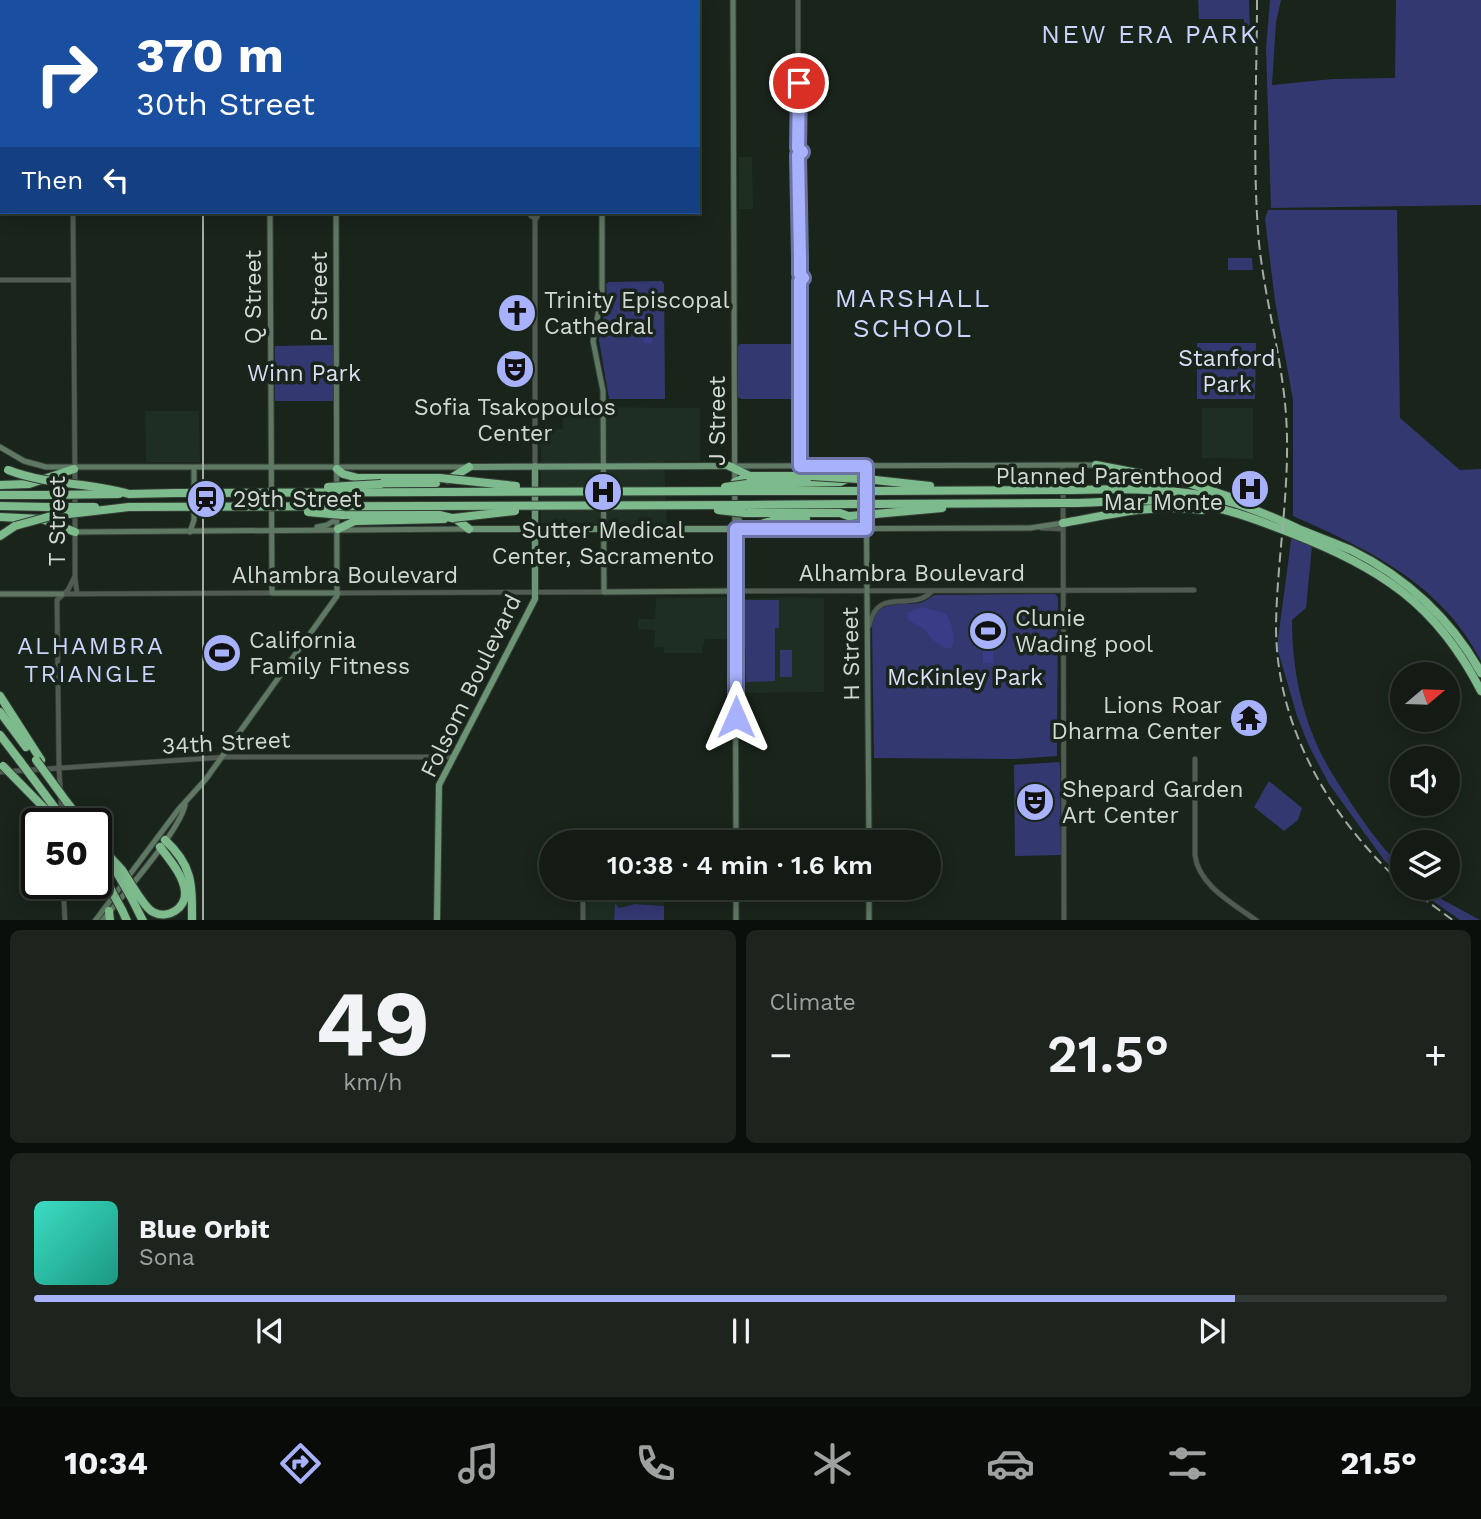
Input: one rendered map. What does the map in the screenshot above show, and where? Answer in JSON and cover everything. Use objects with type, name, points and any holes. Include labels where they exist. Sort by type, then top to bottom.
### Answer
[{"type":"highway","points":[[1096,465],[1199,485],[1237,498],[1264,513],[1349,550],[1399,579],[1442,618],[1481,673]]},
{"type":"highway","points":[[733,467],[748,484],[840,482],[856,475],[866,466]]},
{"type":"highway","points":[[290,492],[347,485],[440,483],[456,477],[469,467]]},
{"type":"highway","points":[[4,468],[56,484],[100,487],[129,494]]},
{"type":"highway","points":[[0,485],[30,484],[75,468]]},
{"type":"highway","points":[[337,469],[343,474],[358,478],[440,478],[557,490]]},
{"type":"highway","points":[[0,495],[702,491],[811,476],[875,480],[922,488]]},
{"type":"highway","points":[[735,482],[855,491],[941,488],[1187,493],[1217,498],[1264,513]]},
{"type":"highway","points":[[740,529],[775,520],[987,503],[1193,503],[1250,517],[1360,562],[1407,595],[1447,637],[1481,691]]},
{"type":"highway","points":[[742,510],[855,504],[922,507]]},
{"type":"highway","points":[[0,506],[691,506],[840,513],[851,517],[866,529]]},
{"type":"highway","points":[[277,507],[340,517],[435,514],[456,519],[469,529]]},
{"type":"highway","points":[[338,529],[355,520],[434,520],[560,507]]},
{"type":"highway","points":[[0,534],[15,526],[51,516],[129,508]]},
{"type":"highway","points":[[1063,526],[1149,509],[1177,508],[1226,514],[1276,527]]},
{"type":"highway","points":[[0,517],[27,516],[75,532]]},
{"type":"highway","points":[[0,695],[71,808]]},
{"type":"highway","points":[[0,712],[39,760]]},
{"type":"highway","points":[[0,735],[52,808]]},
{"type":"highway","points":[[1,766],[46,808]]},
{"type":"highway","points":[[135,897],[159,914],[176,911],[183,901],[185,889],[163,844]]},
{"type":"highway","points":[[163,844],[181,856],[189,871],[192,920]]},
{"type":"highway","points":[[112,863],[135,897],[143,920]]},
{"type":"highway","points":[[112,893],[127,920]]},
{"type":"main road","name":"J Street","points":[[733,0],[733,467],[742,510]]},
{"type":"main road","name":"Q Street","points":[[270,214],[272,593]]},
{"type":"main road","name":"P Street","points":[[336,214],[337,469],[340,517],[338,593]]},
{"type":"main road","points":[[602,214],[602,293],[593,341],[603,391],[604,592]]},
{"type":"main road","points":[[0,447],[35,465],[75,468],[1096,465]]},
{"type":"main road","points":[[535,466],[536,593]]},
{"type":"main road","name":"H Street","points":[[866,466],[869,830]]},
{"type":"main road","points":[[190,532],[194,520],[194,468]]},
{"type":"main road","points":[[736,830],[735,591],[742,510]]},
{"type":"main road","points":[[301,531],[305,527],[327,525],[340,517]]},
{"type":"main road","points":[[75,532],[1063,526]]},
{"type":"main road","name":"Alhambra Boulevard","points":[[604,592],[735,591]]},
{"type":"main road","name":"Alhambra Boulevard","points":[[272,593],[338,593]]},
{"type":"main road","points":[[95,920],[178,810],[222,759],[338,593]]},
{"type":"main road","name":"Folsom Boulevard","points":[[437,920],[438,792],[536,593]]},
{"type":"main road","name":"Alhambra Boulevard","points":[[0,594],[62,594]]},
{"type":"main road","points":[[102,920],[110,916],[163,844],[185,805]]},
{"type":"main road","points":[[110,916],[109,907],[135,873],[138,863]]},
{"type":"main road","points":[[736,900],[736,920]]},
{"type":"main road","points":[[869,900],[869,920]]},
{"type":"street","points":[[798,0],[798,148],[795,152],[798,155],[800,274],[796,277],[800,281],[800,466]]},
{"type":"street","name":"T Street","points":[[62,808],[57,600],[68,590],[75,576],[73,214]]},
{"type":"street","points":[[532,214],[531,216],[535,219],[535,466]]},
{"type":"street","points":[[0,280],[74,280]]},
{"type":"street","points":[[1063,465],[1064,920]]},
{"type":"street","points":[[75,576],[77,594]]},
{"type":"street","name":"Alhambra Boulevard","points":[[735,591],[1194,590]]},
{"type":"street","points":[[868,630],[873,613],[883,603],[921,600],[932,591]]},
{"type":"street","name":"Alhambra Boulevard","points":[[338,593],[604,592]]},
{"type":"street","name":"Alhambra Boulevard","points":[[62,594],[272,593]]},
{"type":"street","points":[[439,757],[446,762],[448,769]]},
{"type":"street","name":"34th Street","points":[[1,766],[59,769],[222,759],[453,757]]},
{"type":"street","points":[[1195,758],[1195,855],[1199,871],[1208,883],[1257,920]]},
{"type":"street","points":[[64,899],[65,920]]},
{"type":"street","points":[[583,900],[583,920]]},
{"type":"shaded area","points":[[739,157],[752,157],[753,209],[739,209]]},
{"type":"shaded area","points":[[638,304],[647,319],[641,324],[650,333],[653,340],[651,344],[645,343],[633,323],[641,319],[633,313],[629,305]]},
{"type":"shaded area","name":"Sutter Medical Center, Sacramento","points":[[562,407],[700,408],[700,461],[664,461],[667,526],[541,523],[541,429],[563,429]]},
{"type":"shaded area","points":[[1202,408],[1253,408],[1253,459],[1202,458]]},
{"type":"shaded area","points":[[145,411],[199,411],[200,462],[146,462]]},
{"type":"shaded area","points":[[729,597],[729,639],[705,639],[702,653],[664,653],[663,647],[654,647],[655,630],[638,629],[638,619],[655,619],[656,598]]},
{"type":"shaded area","points":[[824,598],[824,692],[741,693],[742,602],[744,599]]},
{"type":"shaded area","points":[[922,607],[946,614],[954,635],[952,647],[947,649],[934,641],[924,629],[908,620],[907,613]]},
{"type":"shaded area","points":[[993,637],[994,663],[983,663],[983,638]]},
{"type":"shaded area","points":[[587,900],[664,900],[664,906],[635,904],[619,908],[615,904],[614,920],[586,920]]},
{"type":"green space","points":[[1198,0],[1249,0],[1250,30],[1239,26],[1244,24],[1244,19],[1199,19]]},
{"type":"green space","points":[[1270,0],[1281,0],[1276,22],[1272,85],[1333,79],[1395,78],[1396,0],[1481,0],[1481,205],[1271,208],[1266,48]]},
{"type":"green space","points":[[1268,210],[1397,210],[1400,418],[1460,470],[1481,469],[1481,661],[1465,634],[1424,590],[1375,556],[1293,516],[1293,400],[1275,301],[1265,219]]},
{"type":"green space","points":[[1228,258],[1252,258],[1253,270],[1228,270]]},
{"type":"green space","points":[[662,281],[665,399],[609,399],[599,340],[607,298],[606,284]]},
{"type":"green space","name":"Stanford Park","points":[[1197,343],[1256,343],[1255,399],[1197,399]]},
{"type":"green space","points":[[740,344],[794,344],[796,396],[793,399],[738,397]]},
{"type":"green space","name":"Winn Park","points":[[333,345],[333,401],[275,401],[275,346]]},
{"type":"green space","points":[[1292,533],[1312,546],[1306,608],[1292,620],[1297,680],[1307,720],[1333,775],[1390,855],[1390,866],[1329,784],[1309,746],[1297,716],[1277,647]]},
{"type":"green space","name":"McKinley Park","points":[[1055,594],[1058,597],[1057,756],[1015,759],[874,758],[872,624],[879,611],[890,605],[921,602],[934,595]]},
{"type":"green space","points":[[744,600],[779,600],[779,628],[775,628],[775,681],[746,682]]},
{"type":"green space","points":[[780,650],[792,650],[792,677],[780,677]]},
{"type":"green space","points":[[1059,762],[1061,855],[1015,856],[1014,765]]},
{"type":"green space","points":[[1269,781],[1302,808],[1298,820],[1284,831],[1254,807]]},
{"type":"green space","points":[[1432,900],[1443,900],[1480,920],[1460,920]]},
{"type":"green space","points":[[615,903],[619,908],[635,904],[664,906],[664,920],[614,920]]},
{"type":"tram line","points":[[203,214],[203,920]]},
{"type":"railway","points":[[1257,0],[1255,152],[1259,243],[1284,393],[1287,442],[1277,600],[1278,664],[1297,735],[1312,768],[1330,800],[1352,830],[1390,872]]},
{"type":"railway","points":[[1426,900],[1453,920]]},
{"type":"place","name":"Trinity Episcopal Cathedral","points":[[517,313]]},
{"type":"place","name":"Sofia Tsakopoulos Center","points":[[515,369]]},
{"type":"place","name":"Planned Parenthood Mar Monte","points":[[1250,489]]},
{"type":"place","name":"Sutter Medical Center, Sacramento","points":[[603,492]]},
{"type":"place","name":"29th Street","points":[[206,499]]},
{"type":"place","name":"Clunie Wading pool","points":[[988,631]]},
{"type":"place","name":"California Family Fitness","points":[[222,653]]},
{"type":"place","name":"Lions Roar Dharma Center","points":[[1249,718]]},
{"type":"place","name":"Shepard Garden Art Center","points":[[1035,802]]},
{"type":"district","name":"NEW ERA PARK","points":[[1150,34]]},
{"type":"district","name":"MARSHALL SCHOOL","points":[[913,313]]},
{"type":"district","name":"ALHAMBRA TRIANGLE","points":[[91,660]]},
{"type":"route","points":[[736,717],[736,529],[866,529],[866,466],[800,466],[800,281],[803,278],[800,274],[798,155],[802,152],[798,148],[799,83]]}]
